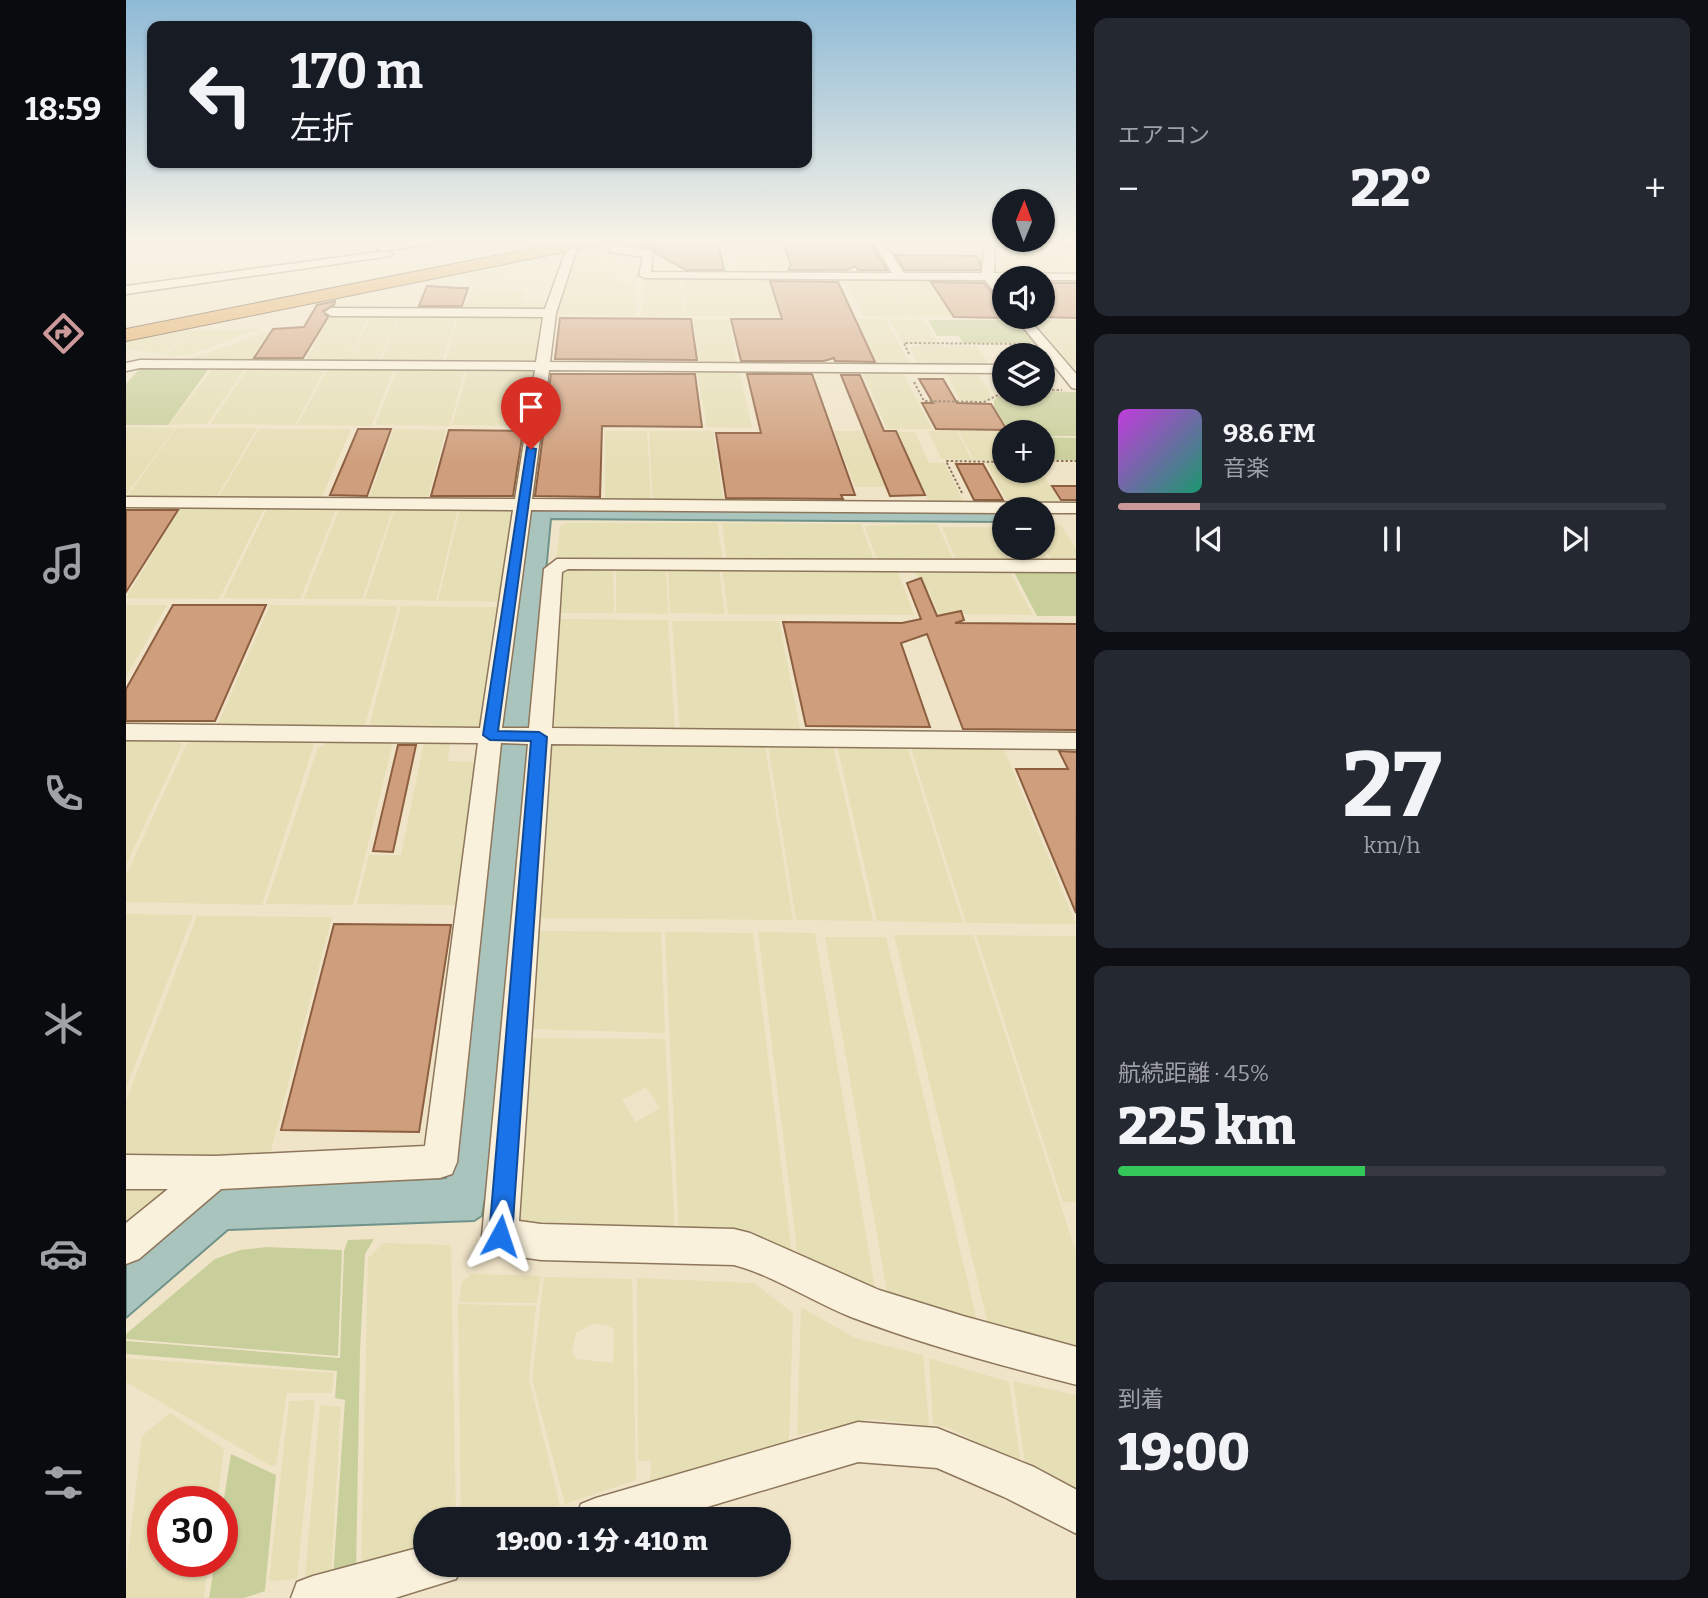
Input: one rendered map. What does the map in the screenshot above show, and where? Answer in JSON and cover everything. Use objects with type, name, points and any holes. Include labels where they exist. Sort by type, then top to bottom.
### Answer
[{"type":"highway","points":[[126,335],[227,315]]},
{"type":"street","points":[[126,1172],[215,1173],[440,1162],[490,735],[550,315]]},
{"type":"street","points":[[1031,329],[1042,343]]},
{"type":"street","points":[[1055,355],[1070,369],[1076,385]]},
{"type":"street","points":[[126,367],[140,364],[992,369]]},
{"type":"street","points":[[126,502],[1076,509]]},
{"type":"street","points":[[1076,566],[558,564],[554,569],[539,737],[500,1236],[541,1242],[734,1247],[759,1252],[849,1297],[942,1330],[1076,1366]]},
{"type":"street","points":[[126,732],[1076,741]]},
{"type":"street","points":[[126,1246],[215,1173]]},
{"type":"street","points":[[637,1507],[858,1442],[937,1448],[1019,1482],[1076,1513]]},
{"type":"street","points":[[313,1598],[413,1571]]},
{"type":"path","points":[[992,344],[904,344],[924,401],[984,402],[992,398]]},
{"type":"path","points":[[969,508],[946,461],[992,461]]},
{"type":"path","points":[[1055,461],[1076,461]]},
{"type":"shaded area","points":[[577,315],[635,315],[635,316]]},
{"type":"shaded area","points":[[685,315],[685,316],[642,316]]},
{"type":"shaded area","points":[[687,315],[780,316],[687,316]]},
{"type":"shaded area","points":[[863,315],[908,315],[909,317],[864,317]]},
{"type":"shaded area","points":[[909,315],[952,315],[954,317],[910,317]]},
{"type":"shaded area","points":[[331,316],[368,316],[347,362],[371,316],[399,316],[377,364],[304,364]]},
{"type":"shaded area","points":[[400,316],[457,316],[441,365],[379,364]]},
{"type":"shaded area","points":[[459,316],[545,317],[538,364],[445,362]]},
{"type":"shaded area","points":[[693,319],[729,319],[737,366],[700,366]]},
{"type":"shaded area","points":[[856,319],[885,319],[911,366],[879,366]]},
{"type":"shaded area","points":[[890,319],[924,320],[938,343],[902,342]]},
{"type":"shaded area","points":[[1055,320],[1076,320],[1076,367],[1072,367],[1041,329],[1055,329]]},
{"type":"shaded area","points":[[260,329],[192,354],[172,357],[163,355],[195,330]]},
{"type":"shaded area","points":[[193,330],[162,354],[126,349],[126,339]]},
{"type":"shaded area","points":[[270,331],[249,363],[170,362],[196,357]]},
{"type":"shaded area","points":[[921,345],[977,346],[991,367],[920,367],[910,348]]},
{"type":"shaded area","points":[[214,367],[246,367],[207,424],[169,425]]},
{"type":"shaded area","points":[[248,368],[325,369],[295,425],[210,424]]},
{"type":"shaded area","points":[[395,368],[371,426],[297,425],[328,369]]},
{"type":"shaded area","points":[[398,368],[465,368],[450,426],[375,425]]},
{"type":"shaded area","points":[[468,368],[522,368],[536,372],[529,426],[452,425]]},
{"type":"shaded area","points":[[697,370],[739,370],[752,428],[707,427]]},
{"type":"shaded area","points":[[862,371],[902,371],[932,429],[887,429]]},
{"type":"shaded area","points":[[945,371],[975,371],[992,396],[985,401],[960,401]]},
{"type":"shaded area","points":[[126,427],[175,428],[126,495]]},
{"type":"shaded area","points":[[176,428],[257,428],[215,500],[126,498]]},
{"type":"shaded area","points":[[259,429],[351,429],[320,501],[217,500]]},
{"type":"shaded area","points":[[394,429],[446,430],[427,501],[368,501]]},
{"type":"shaded area","points":[[605,431],[647,431],[651,503],[605,503]]},
{"type":"shaded area","points":[[649,431],[713,431],[724,504],[653,503]]},
{"type":"shaded area","points":[[834,431],[863,431],[885,487],[855,487]]},
{"type":"shaded area","points":[[928,431],[957,431],[972,460],[942,459]]},
{"type":"shaded area","points":[[959,431],[992,431],[992,460],[974,460]]},
{"type":"shaded area","points":[[897,432],[915,432],[929,463],[945,463],[965,506],[930,505]]},
{"type":"shaded area","points":[[986,463],[992,463],[992,474]]},
{"type":"shaded area","points":[[997,483],[1049,483],[1063,506],[1055,506],[1055,497],[1005,497]]},
{"type":"shaded area","points":[[265,507],[219,599],[126,598],[180,508]]},
{"type":"shaded area","points":[[268,507],[337,507],[300,599],[223,598]]},
{"type":"shaded area","points":[[340,507],[393,508],[362,599],[304,599]]},
{"type":"shaded area","points":[[400,507],[458,508],[436,601],[365,599],[394,511]]},
{"type":"shaded area","points":[[517,508],[503,602],[438,601],[460,509]]},
{"type":"shaded area","points":[[567,523],[717,523],[723,561],[556,560],[560,527]]},
{"type":"shaded area","points":[[722,523],[861,524],[875,563],[727,561]]},
{"type":"shaded area","points":[[937,524],[955,564],[878,563],[865,526]]},
{"type":"shaded area","points":[[1055,525],[1061,525],[1076,549],[1076,564],[1054,564],[1052,560],[1055,560]]},
{"type":"shaded area","points":[[942,527],[991,527],[992,560],[1010,560],[1012,564],[958,564]]},
{"type":"shaded area","points":[[1012,560],[1049,560],[1051,564],[1014,564]]},
{"type":"shaded area","points":[[562,567],[666,567],[668,614],[616,613],[616,569],[613,569],[614,613],[555,613]]},
{"type":"shaded area","points":[[668,568],[719,568],[725,614],[670,613]]},
{"type":"shaded area","points":[[722,568],[897,569],[914,615],[728,614]]},
{"type":"shaded area","points":[[914,569],[1009,570],[1033,615],[938,614],[929,590],[923,590]]},
{"type":"shaded area","points":[[126,605],[167,605],[126,677]]},
{"type":"shaded area","points":[[270,605],[398,606],[365,725],[359,729],[216,728]]},
{"type":"shaded area","points":[[401,606],[502,607],[486,728],[368,730]]},
{"type":"shaded area","points":[[555,619],[668,620],[675,733],[549,732]]},
{"type":"shaded area","points":[[672,621],[779,621],[801,734],[680,732]]},
{"type":"shaded area","points":[[126,740],[177,741],[182,745],[126,865]]},
{"type":"shaded area","points":[[193,741],[315,741],[262,905],[126,902],[126,875],[186,745]]},
{"type":"shaded area","points":[[325,742],[393,742],[353,905],[266,904],[318,747]]},
{"type":"shaded area","points":[[424,742],[450,743],[448,761],[478,762],[455,905],[357,904],[369,855],[401,855]]},
{"type":"shaded area","points":[[551,743],[765,745],[793,920],[531,918],[545,746]]},
{"type":"shaded area","points":[[768,745],[833,746],[873,921],[796,920]]},
{"type":"shaded area","points":[[837,746],[907,746],[963,923],[877,921]]},
{"type":"shaded area","points":[[910,746],[1003,747],[1076,924],[966,923]]},
{"type":"shaded area","points":[[126,914],[193,915],[126,1088]]},
{"type":"shaded area","points":[[197,916],[332,917],[269,1158],[126,1166],[126,1101]]},
{"type":"shaded area","points":[[537,931],[661,932],[665,1033],[530,1029]]},
{"type":"shaded area","points":[[665,932],[753,933],[792,1254],[679,1236]]},
{"type":"shaded area","points":[[758,932],[815,933],[875,1288],[798,1258]]},
{"type":"shaded area","points":[[894,935],[973,935],[1076,1252],[1076,1354],[989,1328]]},
{"type":"shaded area","points":[[976,935],[1076,936],[1076,1202],[1063,1202]]},
{"type":"shaded area","points":[[825,937],[886,937],[977,1321],[885,1299],[887,1292]]},
{"type":"shaded area","points":[[525,1038],[665,1039],[675,1236],[517,1222]],"holes":[[[646,1087],[660,1108],[636,1122],[622,1100]]]},
{"type":"shaded area","points":[[126,1189],[170,1190],[126,1230]]},
{"type":"shaded area","points":[[384,1243],[451,1245],[456,1507],[413,1507],[413,1554],[361,1572],[368,1258]]},
{"type":"shaded area","points":[[472,1274],[541,1276],[537,1303],[459,1302],[462,1282]]},
{"type":"shaded area","points":[[544,1277],[632,1279],[636,1480],[565,1504],[532,1379]],"holes":[[[593,1324],[614,1329],[613,1363],[576,1359],[572,1351],[576,1333]]]},
{"type":"shaded area","points":[[637,1278],[754,1283],[793,1313],[789,1441],[650,1481],[651,1461],[638,1461]]},
{"type":"shaded area","points":[[458,1304],[536,1306],[529,1379],[560,1505],[461,1507]]},
{"type":"shaded area","points":[[801,1307],[855,1338],[923,1355],[929,1426],[873,1419],[797,1435]]},
{"type":"shaded area","points":[[126,1358],[334,1373],[332,1393],[287,1393],[276,1465],[271,1466],[126,1382]]},
{"type":"shaded area","points":[[929,1358],[1009,1382],[1021,1465],[949,1428],[933,1424]]},
{"type":"shaded area","points":[[1013,1381],[1076,1395],[1076,1491],[1025,1463]]},
{"type":"shaded area","points":[[315,1400],[297,1579],[269,1581],[289,1401]]},
{"type":"shaded area","points":[[320,1405],[341,1407],[331,1576],[305,1578]]},
{"type":"shaded area","points":[[170,1413],[224,1449],[219,1486],[147,1486],[147,1577],[207,1577],[204,1598],[126,1598],[126,1572],[142,1436]]},
{"type":"green space","points":[[928,320],[992,320],[992,329],[1025,329],[1037,343],[963,343],[959,336],[937,336]]},
{"type":"green space","points":[[142,366],[210,367],[168,425],[126,425],[126,384]]},
{"type":"green space","points":[[1055,391],[1076,392],[1076,436],[1055,436],[1055,420],[1002,420],[994,407],[1055,406]]},
{"type":"green space","points":[[1055,437],[1076,438],[1076,460],[1055,460]]},
{"type":"green space","points":[[1013,570],[1076,572],[1076,616],[1037,616]]},
{"type":"green space","points":[[374,1239],[365,1254],[360,1350],[356,1573],[333,1578],[345,1400],[335,1398],[337,1371],[126,1354],[126,1341],[340,1358],[344,1251],[348,1240]]},
{"type":"green space","points":[[266,1247],[342,1250],[338,1356],[126,1339],[126,1334],[215,1259],[240,1250]]},
{"type":"green space","points":[[231,1454],[276,1475],[265,1591],[244,1598],[209,1598],[212,1577],[238,1577],[238,1486],[226,1486]]},
{"type":"water","points":[[531,507],[992,510],[992,522],[551,519],[489,1176],[482,1216],[474,1221],[228,1230],[126,1318],[126,1264],[220,1187],[446,1178],[477,912]]},
{"type":"building","points":[[311,315],[326,315],[328,317],[303,358],[254,358],[273,329],[304,327]]},
{"type":"building","points":[[781,315],[853,315],[875,362],[835,361],[834,358],[824,361],[741,361],[731,319],[782,319]]},
{"type":"building","points":[[952,315],[992,315],[992,318],[954,317]]},
{"type":"building","points":[[1055,315],[1076,315],[1076,318],[1055,317]]},
{"type":"building","points":[[560,318],[691,319],[697,360],[555,359]]},
{"type":"building","points":[[551,374],[695,374],[702,427],[602,426],[600,497],[535,496]]},
{"type":"building","points":[[747,374],[812,374],[855,495],[841,495],[843,499],[726,498],[716,433],[761,433]]},
{"type":"building","points":[[841,375],[860,375],[884,431],[896,431],[925,495],[890,496]]},
{"type":"building","points":[[919,379],[943,379],[957,403],[991,404],[1001,420],[992,420],[992,430],[936,429],[922,403],[933,403]]},
{"type":"building","points":[[358,429],[391,429],[367,496],[330,495]]},
{"type":"building","points":[[449,430],[523,431],[513,496],[431,496]]},
{"type":"building","points":[[956,464],[983,464],[1001,497],[974,500]]},
{"type":"building","points":[[1052,486],[1076,486],[1076,500],[1061,500]]},
{"type":"building","points":[[126,510],[178,510],[126,592]]},
{"type":"building","points":[[921,578],[937,616],[961,611],[964,620],[955,623],[1076,624],[1076,730],[963,729],[927,634],[901,643],[930,727],[806,726],[783,622],[902,623],[921,619],[907,583]]},
{"type":"building","points":[[173,605],[266,605],[215,721],[126,721],[126,689]]},
{"type":"building","points":[[398,745],[416,745],[393,852],[373,851]]},
{"type":"building","points":[[1059,751],[1076,752],[1076,913],[1016,769],[1068,769]]},
{"type":"building","points":[[334,924],[451,925],[419,1132],[281,1130]]},
{"type":"route","points":[[500,1236],[539,737],[490,735],[531,449]]}]
